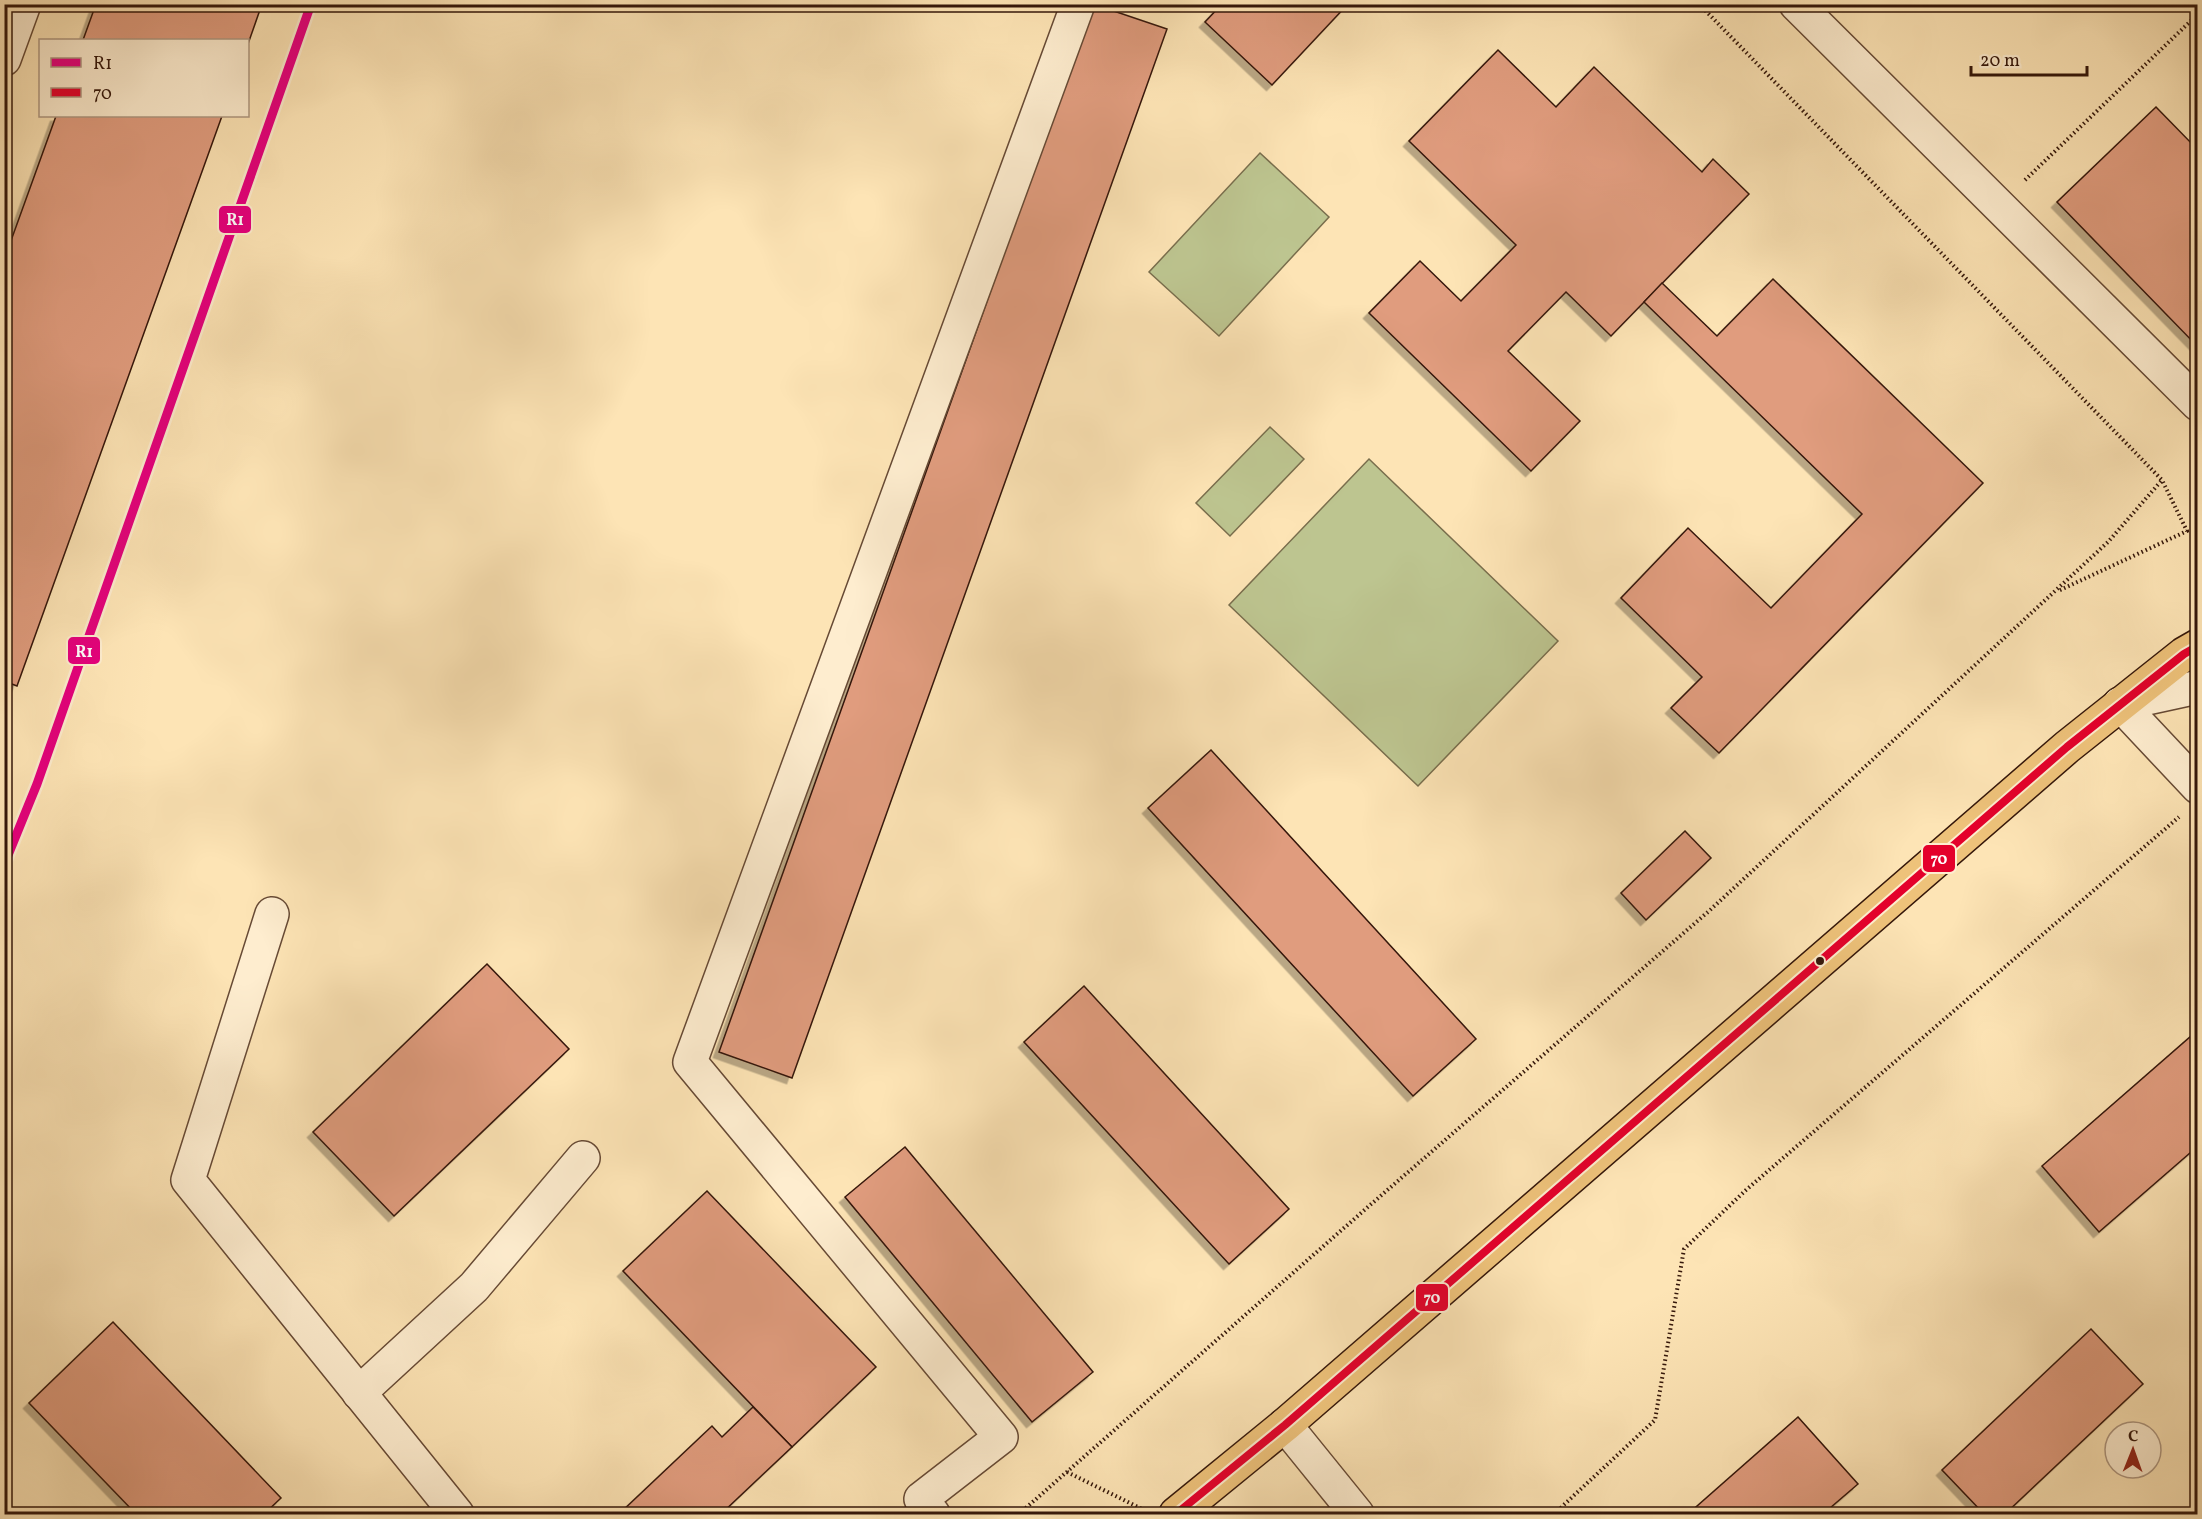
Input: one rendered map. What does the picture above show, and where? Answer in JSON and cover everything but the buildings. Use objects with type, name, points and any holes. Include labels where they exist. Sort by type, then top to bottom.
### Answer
[{"type":"main road","points":[[1176,1515],[1285,1425],[2067,747],[2184,654],[2198,646]]},
{"type":"street","points":[[4,59],[24,4]]},
{"type":"street","points":[[933,1515],[921,1499],[1001,1437],[690,1062],[1078,4]]},
{"type":"street","points":[[1796,4],[2198,404]]},
{"type":"street","points":[[2120,704],[2198,687]]},
{"type":"street","points":[[2120,704],[2198,787]]},
{"type":"street","points":[[272,914],[188,1180],[457,1515]]},
{"type":"street","points":[[359,1393],[474,1287],[583,1158]]},
{"type":"street","points":[[1285,1425],[1358,1515]]},
{"type":"path","points":[[1699,4],[2162,480],[2187,531],[2052,593]]},
{"type":"path","points":[[1999,206],[2198,14]]},
{"type":"path","points":[[1019,1515],[1378,1198],[1709,911],[2108,542],[2162,480]]},
{"type":"path","points":[[1554,1515],[1655,1420],[1684,1249],[1746,1190],[2179,817]]},
{"type":"path","points":[[1067,1472],[1142,1509]]},
{"type":"green space","points":[[1260,153],[1329,217],[1219,336],[1149,272]]},
{"type":"green space","points":[[1270,427],[1304,459],[1230,536],[1196,503]]},
{"type":"green space","points":[[1369,459],[1558,641],[1418,786],[1229,605]]},
{"type":"transit line","name":"R1","points":[[4,865],[37,784],[311,4]]},
{"type":"transit line","name":"70","points":[[1176,1514],[1285,1425],[2067,747],[2184,654],[2198,646]]}]
